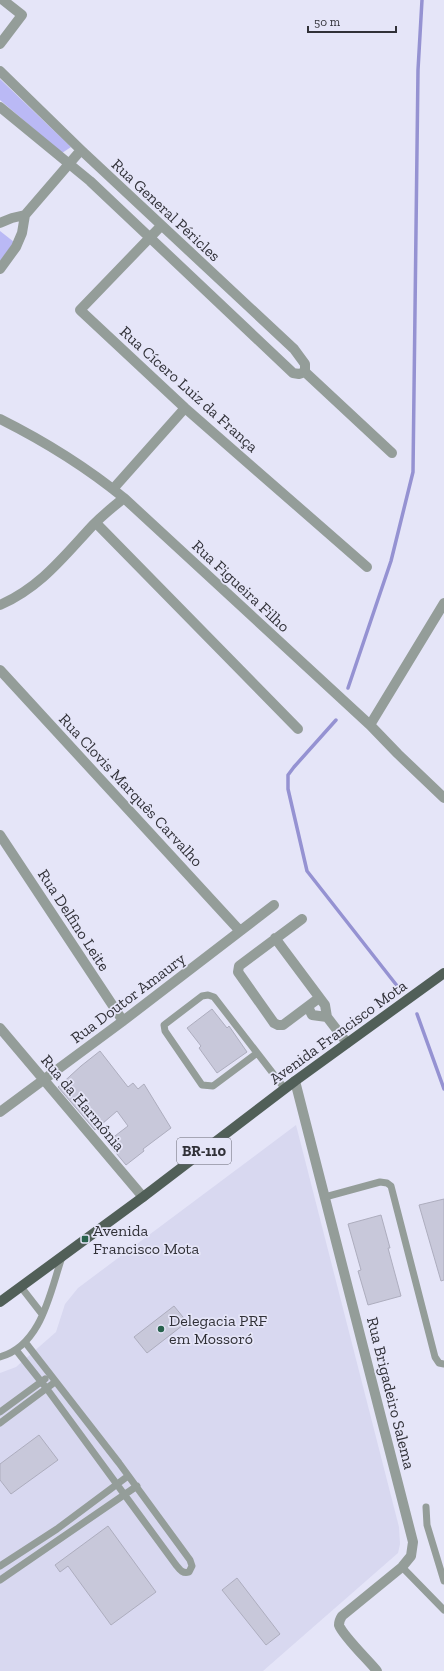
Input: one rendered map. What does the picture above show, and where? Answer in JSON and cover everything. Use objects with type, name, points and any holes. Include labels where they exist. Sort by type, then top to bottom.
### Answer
[{"type":"main road","name":"Avenida Francisco Mota","points":[[0,1302],[143,1197],[295,1081],[444,973]]},
{"type":"street","points":[[0,44],[22,15],[3,0]]},
{"type":"street","name":"Rua General Péricles","points":[[0,72],[161,226],[294,349],[305,364],[305,372],[392,453]]},
{"type":"street","name":"Rua General Péricles","points":[[0,107],[70,164],[151,237],[293,373],[299,374],[305,372]]},
{"type":"street","points":[[0,269],[16,247],[22,233],[25,215],[81,150]]},
{"type":"street","points":[[0,223],[25,215]]},
{"type":"street","name":"Rua Cícero Luiz da França","points":[[161,226],[80,310],[185,408],[367,567]]},
{"type":"street","points":[[114,489],[185,408]]},
{"type":"street","name":"Rua Figueira Filho","points":[[0,419],[55,449],[100,478],[114,489],[370,725],[444,798]]},
{"type":"street","points":[[0,605],[20,595],[56,567],[96,522],[124,498]]},
{"type":"street","points":[[96,522],[298,728]]},
{"type":"street","points":[[370,725],[444,603]]},
{"type":"street","name":"Rua Clovis Marquês Carvalho","points":[[0,670],[240,931]]},
{"type":"street","name":"Rua Delfino Leite","points":[[0,835],[123,1021]]},
{"type":"street","name":"Rua Doutor Amaury","points":[[0,1112],[123,1021],[274,905]]},
{"type":"street","points":[[302,919],[239,966],[238,972],[274,1023],[278,1025],[283,1025],[319,998]]},
{"type":"street","points":[[275,938],[319,998],[326,1005],[327,1017],[347,1043]]},
{"type":"street","points":[[308,1007],[312,1015],[327,1017]]},
{"type":"street","name":"Rua da Harmônia","points":[[0,1028],[143,1197]]},
{"type":"street","name":"Rua Brigadeiro Salema","points":[[295,1081],[414,1542],[411,1556],[402,1567],[342,1616],[339,1621],[339,1625],[345,1634],[377,1671]]},
{"type":"lane","points":[[257,1053],[213,1086],[202,1085],[165,1031],[164,1025],[202,996],[208,995],[214,997],[285,1089]]},
{"type":"lane","points":[[325,1197],[380,1182],[391,1186],[435,1357],[439,1363],[444,1364]]},
{"type":"lane","points":[[0,1357],[16,1350],[25,1342],[35,1329],[42,1314],[62,1256]]},
{"type":"lane","points":[[21,1287],[42,1314]]},
{"type":"lane","points":[[16,1350],[42,1382],[176,1565],[182,1572],[189,1572],[192,1566],[190,1560],[136,1486],[25,1342]]},
{"type":"lane","points":[[11,1415],[3,1410],[50,1376]]},
{"type":"lane","points":[[0,1423],[55,1382]]},
{"type":"lane","points":[[0,1566],[56,1529],[128,1476]]},
{"type":"lane","points":[[0,1580],[136,1486]]},
{"type":"lane","points":[[426,1507],[427,1525],[444,1581]]},
{"type":"lane","points":[[56,1529],[63,1536]]},
{"type":"lane","points":[[402,1567],[442,1606]]},
{"type":"shaded area","points":[[0,79],[71,147],[62,153],[0,100]]},
{"type":"shaded area","points":[[0,231],[14,242],[0,261]]},
{"type":"shaded area","points":[[296,1125],[399,1527],[400,1544],[398,1553],[263,1671],[0,1671],[0,1373],[16,1367],[56,1332],[65,1304],[78,1288]]},
{"type":"building","points":[[212,1009],[227,1028],[229,1026],[247,1052],[217,1073],[199,1048],[201,1046],[187,1028]]},
{"type":"building","points":[[100,1051],[128,1087],[133,1083],[138,1089],[144,1084],[171,1128],[143,1149],[144,1151],[126,1165],[107,1142],[128,1126],[117,1111],[95,1130],[58,1087]]},
{"type":"building","points":[[444,1199],[444,1280],[441,1281],[419,1205]]},
{"type":"building","points":[[381,1215],[401,1296],[368,1305],[358,1271],[361,1270],[348,1224]]},
{"type":"building","name":"Delegacia PRF em Mossoró","points":[[174,1306],[187,1322],[147,1353],[134,1337]]},
{"type":"building","points":[[39,1435],[58,1460],[11,1494],[0,1480],[0,1464]]},
{"type":"building","points":[[108,1526],[156,1592],[111,1625],[68,1566],[60,1572],[55,1565]]},
{"type":"building","points":[[237,1578],[280,1634],[266,1645],[222,1590]]},
{"type":"waterway","points":[[348,688],[391,561],[413,472],[418,70],[422,0]]},
{"type":"waterway","points":[[336,720],[288,775],[288,789],[307,871],[398,987]]},
{"type":"waterway","points":[[417,1014],[444,1089]]},
{"type":"place","name":"Avenida Francisco Mota","points":[[85,1239]]},
{"type":"place","name":"Delegacia PRF em Mossoró","points":[[161,1329]]}]
